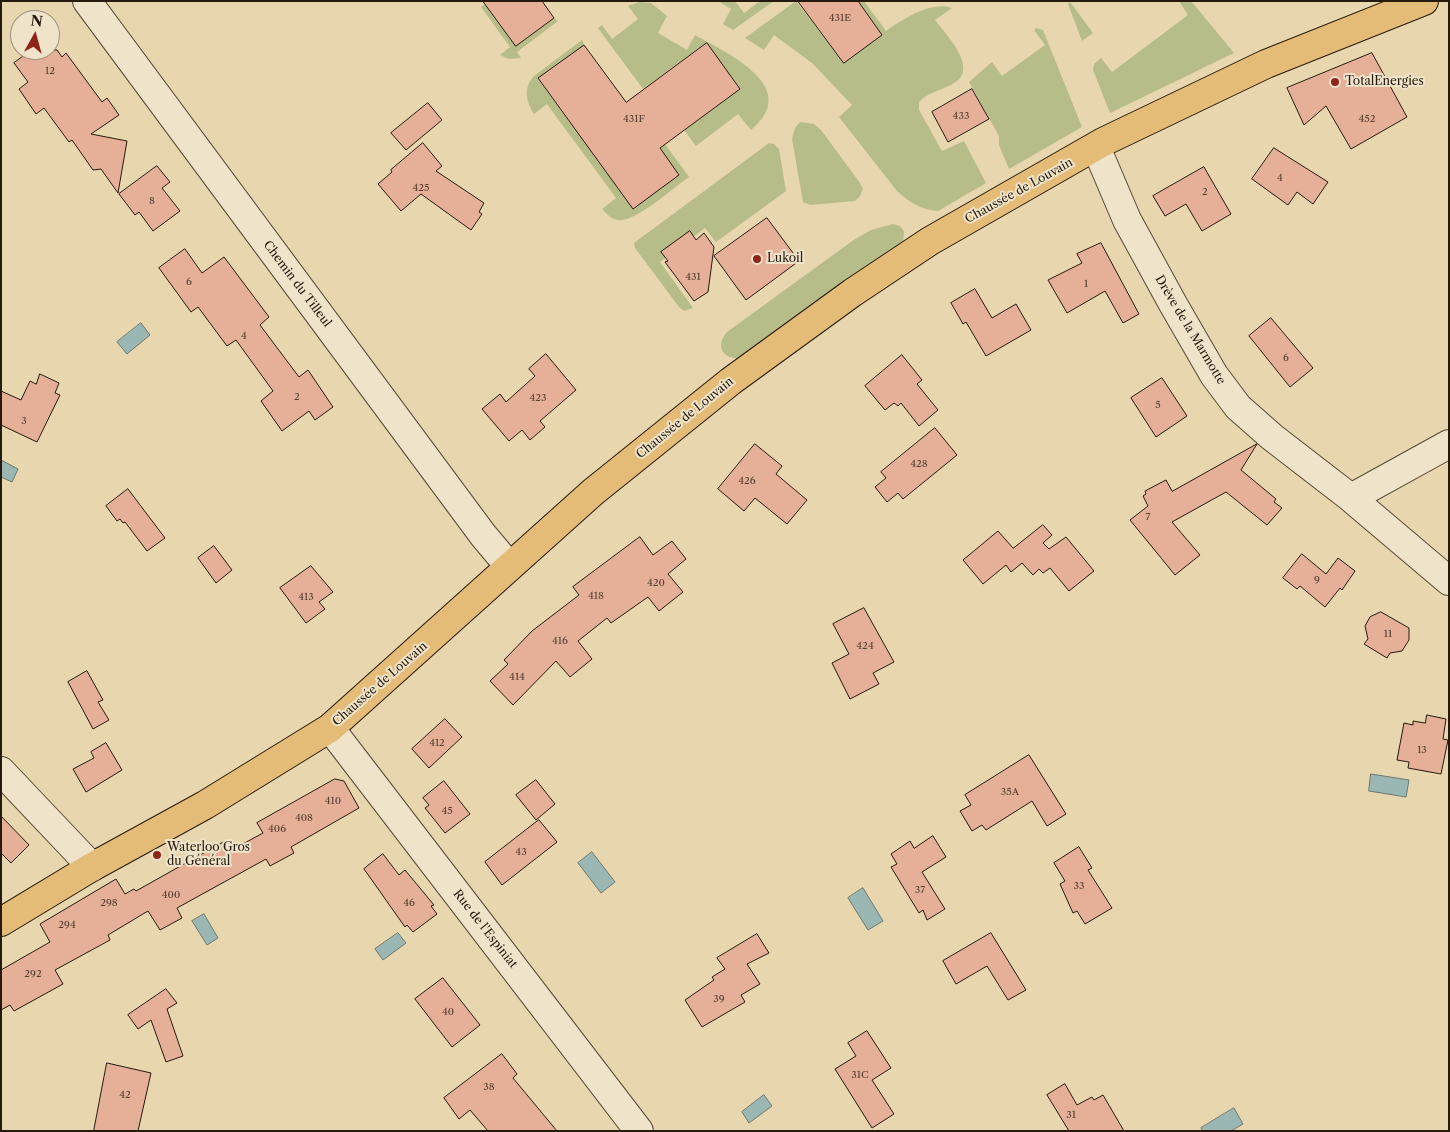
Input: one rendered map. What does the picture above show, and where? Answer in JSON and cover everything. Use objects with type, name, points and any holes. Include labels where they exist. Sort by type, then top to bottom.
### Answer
[{"type":"main road","name":"Chaussée de Louvain","points":[[1,922],[92,867],[205,805],[330,728],[593,492],[731,381],[845,298],[930,241],[1103,142],[1266,64],[1424,1]]},
{"type":"street","name":"Chemin du Tilleul","points":[[87,1],[483,535],[509,566]]},
{"type":"street","name":"Drève de la Marmotte","points":[[1096,147],[1127,220],[1214,375],[1238,407],[1272,437],[1351,498],[1449,581]]},
{"type":"street","points":[[1351,498],[1449,444]]},
{"type":"street","name":"Rue de l'Espiniat","points":[[330,728],[639,1131]]},
{"type":"street","points":[[1,771],[92,867]]},
{"type":"green space","points":[[718,1],[735,1],[744,13],[760,1],[774,1],[733,30],[723,24],[731,9]]},
{"type":"green space","points":[[796,1],[844,63],[882,35],[858,1],[864,1],[886,31],[917,12],[935,7],[944,6],[952,8],[935,20],[957,50],[963,67],[962,75],[952,84],[923,98],[919,102],[919,110],[942,151],[964,141],[986,183],[938,211],[916,205],[897,191],[839,117],[852,105],[812,63],[774,35],[764,50],[745,38]]},
{"type":"green space","points":[[1179,1],[1191,1],[1234,53],[1110,113],[1093,70],[1094,64],[1101,58],[1112,72],[1188,15]]},
{"type":"green space","points":[[639,2],[651,3],[667,16],[658,33],[687,50],[695,35],[725,51],[754,73],[765,86],[769,100],[765,114],[751,130],[738,114],[696,146],[684,130],[740,89],[706,43],[643,89],[598,28],[602,25],[612,39],[638,19],[628,6]]},
{"type":"green space","points":[[1070,2],[1093,33],[1082,41],[1068,4]]},
{"type":"green space","points":[[485,4],[516,46],[554,18],[558,21],[517,52],[521,58],[509,59],[500,55],[510,47],[481,7]]},
{"type":"green space","points":[[1036,28],[1043,30],[1082,127],[1009,169],[999,145],[999,136],[969,82],[992,62],[1002,76],[1045,45],[1034,30]]},
{"type":"green space","points":[[582,40],[584,45],[538,79],[633,208],[679,175],[657,144],[662,140],[689,177],[644,210],[625,219],[613,219],[602,209],[616,198],[547,104],[534,114],[529,104],[527,90],[534,76]]},
{"type":"green space","points":[[800,122],[814,124],[821,130],[860,183],[863,189],[855,201],[810,205],[803,202],[792,139],[795,128]]},
{"type":"green space","points":[[769,143],[774,144],[779,149],[786,191],[716,242],[705,228],[660,262],[693,308],[684,311],[635,248],[634,243]]},
{"type":"green space","points":[[893,224],[900,226],[904,231],[903,244],[740,358],[734,358],[722,351],[721,342],[727,332],[855,239],[871,230]]},
{"type":"water","points":[[141,323],[150,335],[127,354],[117,342]]},
{"type":"water","points":[[1,460],[18,469],[12,482],[1,477]]},
{"type":"water","points":[[1371,774],[1409,780],[1406,797],[1369,791]]},
{"type":"water","points":[[592,852],[615,882],[601,893],[578,863]]},
{"type":"water","points":[[863,888],[883,921],[868,930],[848,898]]},
{"type":"water","points":[[204,914],[218,938],[207,945],[192,921]]},
{"type":"water","points":[[398,933],[406,943],[383,960],[375,949]]},
{"type":"water","points":[[764,1095],[772,1106],[749,1123],[742,1112]]},
{"type":"water","points":[[1234,1108],[1243,1124],[1231,1131],[1203,1131],[1201,1128]]},
{"type":"building","points":[[483,1],[542,1],[554,18],[516,46]]},
{"type":"building","points":[[798,1],[858,1],[882,35],[844,63]]},
{"type":"building","points":[[707,43],[740,89],[660,148],[679,175],[633,209],[538,78],[584,45],[626,102]]},
{"type":"building","points":[[66,53],[102,102],[107,98],[119,115],[91,134],[127,141],[118,193],[101,169],[93,170],[72,140],[69,142],[44,108],[36,114],[19,89],[28,82],[14,63],[18,60],[60,60],[60,54],[62,57]]},
{"type":"building","points":[[1372,53],[1407,117],[1351,149],[1326,106],[1304,125],[1287,88]]},
{"type":"building","points":[[972,89],[989,119],[948,142],[932,112]]},
{"type":"building","points":[[428,103],[442,120],[406,150],[391,133]]},
{"type":"building","points":[[423,143],[442,166],[436,171],[484,203],[479,212],[482,214],[471,230],[421,194],[401,211],[378,184],[392,172],[391,170]]},
{"type":"building","points":[[1274,148],[1328,182],[1313,204],[1297,192],[1288,205],[1252,179]]},
{"type":"building","points":[[157,166],[170,182],[162,188],[180,211],[153,231],[139,212],[135,215],[119,194]]},
{"type":"building","points":[[1204,167],[1231,214],[1202,231],[1186,204],[1165,216],[1153,196]]},
{"type":"building","name":"Lukoil","points":[[767,218],[799,261],[746,300],[714,256]]},
{"type":"building","points":[[690,231],[696,240],[704,233],[714,247],[708,292],[694,301],[665,262],[668,261],[661,252]]},
{"type":"building","points":[[1101,243],[1139,314],[1123,323],[1105,291],[1067,313],[1048,280],[1082,263],[1077,254]]},
{"type":"building","points":[[185,249],[202,273],[224,257],[269,317],[260,325],[299,377],[308,370],[333,407],[315,420],[309,411],[282,431],[261,401],[273,391],[236,340],[227,346],[198,307],[191,312],[159,268]]},
{"type":"building","points":[[975,289],[992,318],[1016,304],[1031,330],[986,356],[966,322],[963,324],[951,303]]},
{"type":"building","points":[[1271,318],[1313,368],[1290,387],[1249,336]]},
{"type":"building","points":[[546,354],[576,390],[540,421],[545,427],[530,440],[522,430],[509,441],[482,409],[500,394],[506,402],[535,376],[529,369]]},
{"type":"building","points":[[902,355],[922,380],[917,384],[938,410],[919,426],[901,403],[898,406],[894,403],[885,410],[865,386]]},
{"type":"building","points":[[40,374],[59,383],[55,393],[60,395],[37,442],[1,425],[1,391],[21,400],[30,381],[36,384]]},
{"type":"building","points":[[1162,378],[1187,416],[1156,437],[1131,398]]},
{"type":"building","points":[[935,428],[957,455],[903,499],[898,493],[887,502],[875,487],[886,478],[881,472]]},
{"type":"building","points":[[755,444],[782,466],[776,474],[807,500],[787,524],[755,498],[744,511],[718,489]]},
{"type":"building","points":[[1257,444],[1241,470],[1276,499],[1274,502],[1282,508],[1267,525],[1226,492],[1172,522],[1200,555],[1175,575],[1130,520],[1148,506],[1143,496],[1146,494],[1145,491],[1166,480],[1172,491]]},
{"type":"building","points":[[128,489],[165,538],[147,551],[125,522],[123,523],[120,519],[117,521],[106,506]]},
{"type":"building","points":[[1043,525],[1052,535],[1043,543],[1049,549],[1066,537],[1094,571],[1069,591],[1050,568],[1043,573],[1039,569],[1033,575],[1022,563],[1011,572],[1006,565],[983,584],[963,560],[998,531],[1013,548]]},
{"type":"building","points":[[640,537],[653,555],[672,541],[686,559],[668,574],[683,592],[659,611],[648,597],[611,623],[607,618],[578,641],[592,659],[570,677],[556,661],[513,705],[490,681],[508,664],[504,660],[532,631],[579,595],[573,587]]},
{"type":"building","points":[[214,546],[232,570],[216,583],[198,558]]},
{"type":"building","points":[[1302,554],[1326,574],[1338,558],[1355,571],[1342,590],[1340,588],[1325,607],[1300,586],[1297,589],[1283,578]]},
{"type":"building","points":[[311,566],[333,592],[319,602],[325,609],[306,623],[280,588]]},
{"type":"building","points":[[864,608],[894,662],[873,673],[879,684],[850,699],[832,663],[849,654],[833,624]]},
{"type":"building","points":[[1381,612],[1409,628],[1409,640],[1402,651],[1390,653],[1387,658],[1364,644],[1368,639],[1365,626],[1370,617]]},
{"type":"building","points":[[87,671],[103,700],[98,702],[109,720],[93,729],[68,682]]},
{"type":"building","points":[[1427,715],[1446,719],[1443,739],[1448,740],[1441,774],[1408,768],[1409,762],[1397,760],[1404,723],[1413,725],[1413,721],[1425,723]]},
{"type":"building","points":[[445,719],[462,737],[429,768],[412,749]]},
{"type":"building","points":[[106,743],[122,770],[86,792],[73,769],[94,758],[91,752]]},
{"type":"building","points":[[1029,755],[1066,814],[1047,826],[1032,801],[986,830],[982,825],[972,831],[960,811],[971,805],[965,795]]},
{"type":"building","points":[[335,779],[344,781],[359,808],[291,847],[294,853],[270,866],[266,859],[177,908],[182,918],[160,930],[148,911],[108,935],[110,940],[55,970],[63,984],[14,1011],[10,1005],[1,1010],[1,970],[50,942],[40,924],[116,879],[125,894],[134,889],[136,891],[225,841],[230,851],[263,833],[257,823]]},
{"type":"building","points":[[536,780],[555,804],[536,820],[516,795]]},
{"type":"building","points":[[444,781],[470,814],[445,833],[425,808],[429,805],[423,798]]},
{"type":"building","points":[[1,816],[29,845],[11,863],[1,853]]},
{"type":"building","points":[[539,820],[557,842],[502,885],[485,862]]},
{"type":"building","points":[[933,836],[946,857],[922,872],[945,909],[927,920],[923,910],[919,913],[891,867],[897,864],[891,854],[910,841],[914,848]]},
{"type":"building","points":[[1079,847],[1092,868],[1088,870],[1112,908],[1085,924],[1077,911],[1073,913],[1060,884],[1065,881],[1054,863]]},
{"type":"building","points":[[383,854],[399,875],[405,870],[434,905],[431,906],[437,914],[413,932],[407,925],[405,927],[364,869]]},
{"type":"building","points":[[991,933],[1026,990],[1008,1000],[987,966],[956,984],[943,961]]},
{"type":"building","points":[[757,934],[769,953],[747,964],[760,984],[741,995],[745,1002],[702,1027],[685,1000],[714,980],[712,977],[725,969],[717,958]]},
{"type":"building","points":[[443,978],[480,1025],[452,1047],[415,999]]},
{"type":"building","points":[[166,989],[177,1003],[167,1009],[183,1056],[166,1062],[151,1020],[138,1029],[128,1015]]},
{"type":"building","points":[[867,1031],[891,1068],[872,1080],[894,1114],[872,1128],[835,1069],[856,1056],[848,1043]]},
{"type":"building","points":[[502,1054],[517,1074],[513,1078],[557,1131],[488,1131],[470,1110],[459,1119],[444,1098]]},
{"type":"building","points":[[107,1063],[151,1073],[138,1131],[94,1131]]},
{"type":"building","points":[[1065,1084],[1077,1105],[1092,1097],[1094,1100],[1103,1095],[1124,1131],[1069,1131],[1047,1095]]},
{"type":"place","name":"TotalEnergies","points":[[1335,82]]},
{"type":"place","name":"Lukoil","points":[[757,259]]},
{"type":"place","name":"Waterloo Gros du Général","points":[[157,855]]}]
